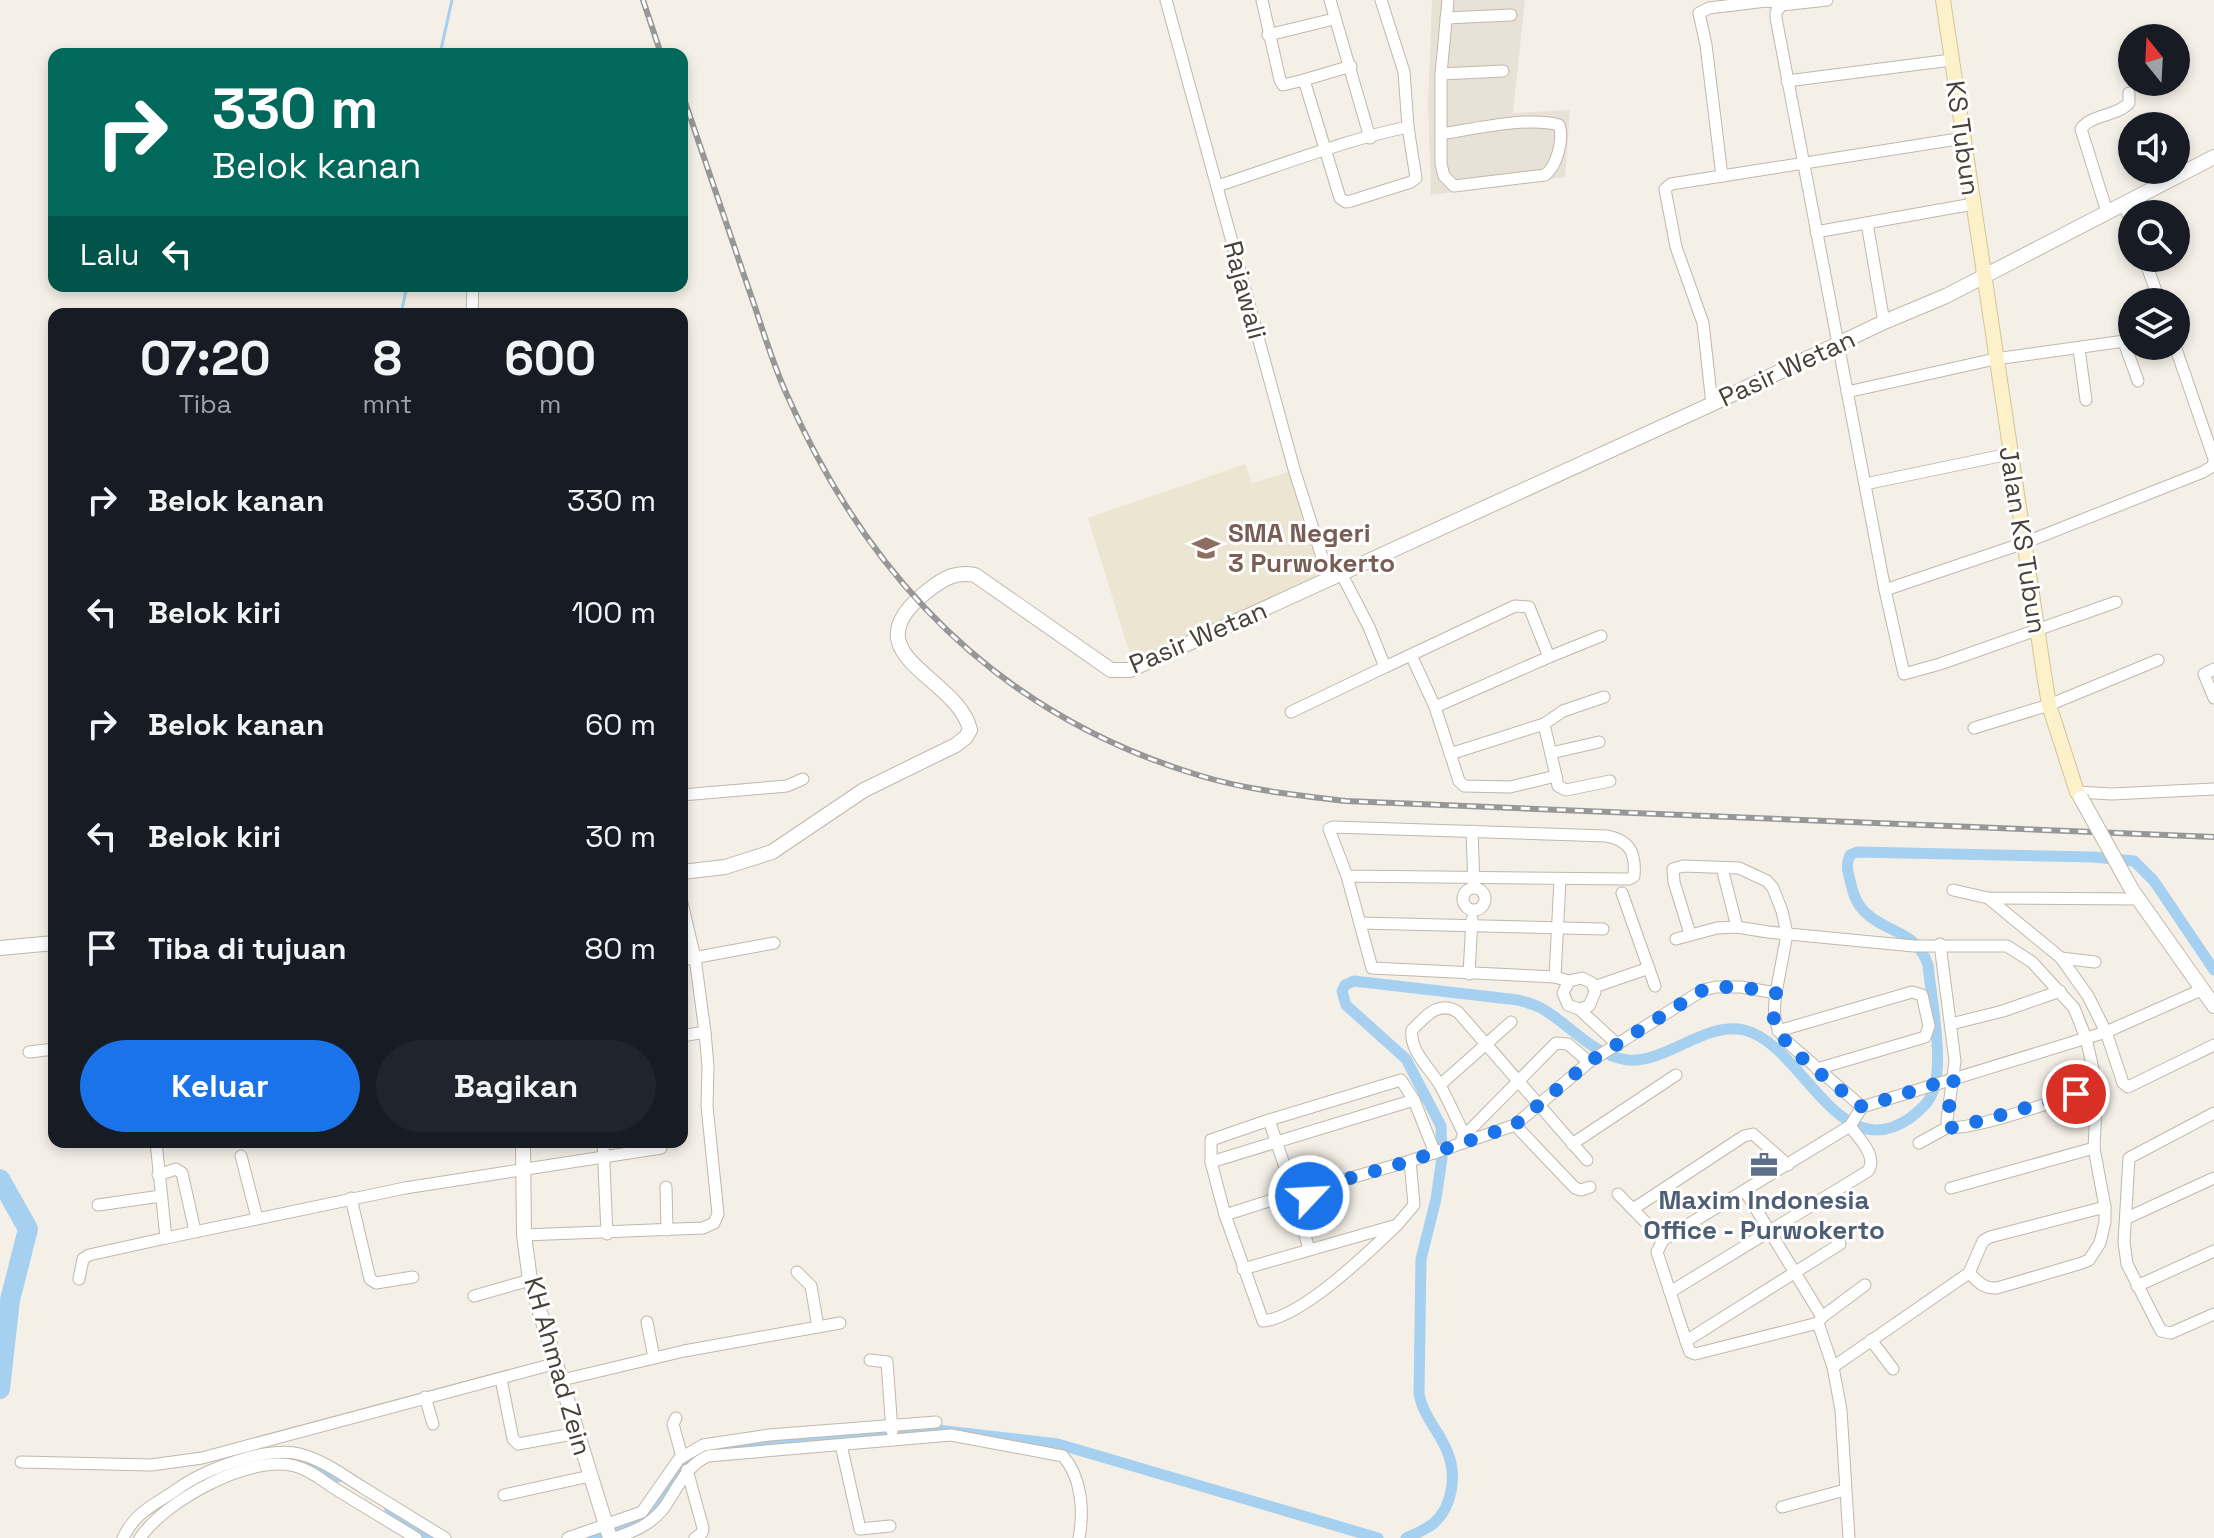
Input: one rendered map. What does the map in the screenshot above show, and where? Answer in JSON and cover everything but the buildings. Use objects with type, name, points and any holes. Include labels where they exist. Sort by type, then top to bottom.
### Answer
[{"type":"main road","name":"KS Tubun","points":[[1943,0],[1985,276]]},
{"type":"main road","name":"Jalan KS Tubun","points":[[1985,276],[2009,454],[2049,705],[2079,795]]},
{"type":"street","name":"Rajawali","points":[[1166,0],[1294,469],[1335,576],[1369,627],[1385,667]]},
{"type":"street","points":[[1262,0],[1268,35],[1283,85],[1351,66]]},
{"type":"street","points":[[1330,0],[1370,138]]},
{"type":"street","points":[[1304,80],[1337,193],[1343,201],[1414,180],[1404,72],[1381,0]]},
{"type":"street","points":[[1441,134],[1500,125],[1549,123],[1559,125],[1562,135],[1553,165],[1545,175],[1454,186],[1444,176],[1441,164],[1441,134],[1441,74],[1448,0]]},
{"type":"street","points":[[1779,7],[1827,0]]},
{"type":"street","points":[[1722,176],[1706,45],[1699,13],[1709,8],[1766,1],[1775,2],[1779,7]]},
{"type":"street","points":[[1779,7],[1776,18],[1787,81],[1904,674],[2116,602]]},
{"type":"street","points":[[1446,18],[1511,15]]},
{"type":"street","points":[[1268,35],[1334,19]]},
{"type":"street","points":[[1787,81],[1951,60]]},
{"type":"street","points":[[1441,74],[1503,71]]},
{"type":"street","points":[[2107,212],[2081,129],[2088,122],[2124,109],[2129,103],[2129,96]]},
{"type":"street","points":[[1217,186],[1408,127]]},
{"type":"street","points":[[1712,404],[1703,323],[1676,247],[1665,189],[1671,184],[1964,138]]},
{"type":"street","name":"Pasir Wetan","points":[[2132,200],[2214,157]]},
{"type":"street","points":[[1816,232],[1973,204]]},
{"type":"street","name":"Pasir Wetan","points":[[688,871],[725,867],[772,852],[864,790],[962,742],[970,730],[964,713],[904,654],[897,631],[905,613],[925,593],[949,576],[975,575],[1111,670],[1130,670],[1712,404],[1985,276],[2118,207]]},
{"type":"street","points":[[1867,223],[1884,322]]},
{"type":"street","points":[[1847,392],[1995,359],[2118,343]]},
{"type":"street","points":[[2079,349],[2086,400]]},
{"type":"street","points":[[2133,360],[2138,381]]},
{"type":"street","points":[[1885,590],[2024,543],[2213,466],[2214,460],[2179,360]]},
{"type":"street","points":[[1865,484],[2009,454]]},
{"type":"street","points":[[1291,712],[1522,605],[1529,607],[1549,657]]},
{"type":"street","points":[[1435,707],[1601,636]]},
{"type":"street","points":[[1411,655],[1435,707],[1459,781],[1464,786],[1510,787],[1556,776]]},
{"type":"street","points":[[1974,728],[2049,705],[2158,660]]},
{"type":"street","points":[[2214,669],[2204,674],[2214,698]]},
{"type":"street","points":[[1450,754],[1544,724],[1563,711],[1604,697]]},
{"type":"street","points":[[1544,724],[1558,786],[1566,790],[1610,781]]},
{"type":"street","points":[[1551,753],[1599,742]]},
{"type":"street","points":[[688,794],[787,786],[803,779]]},
{"type":"street","points":[[2213,1004],[2135,894],[2079,795],[2214,789]]},
{"type":"street","points":[[1347,876],[1474,883],[1629,879],[1634,876],[1634,853],[1624,841],[1606,836],[1331,827],[1372,968],[1555,977],[1569,981],[1582,978],[1594,987]]},
{"type":"street","points":[[1469,974],[1474,910],[1466,907],[1463,899],[1474,883],[1472,831]]},
{"type":"street","points":[[1690,934],[1673,869],[1683,866],[1739,868],[1767,881],[1782,911],[1787,934],[1776,993],[1774,1017],[1778,1031],[1860,1110]]},
{"type":"street","points":[[1722,868],[1737,927]]},
{"type":"street","points":[[1555,977],[1560,880]]},
{"type":"street","points":[[1953,890],[1988,898],[2135,894]]},
{"type":"street","points":[[1622,893],[1655,986]]},
{"type":"street","points":[[1969,1273],[1989,1289],[2089,1260],[2100,1243],[2105,1207],[2094,1148],[2097,1087],[2087,1038],[2074,1008],[2032,962],[1988,898]]},
{"type":"street","points":[[1360,923],[1603,929]]},
{"type":"street","points":[[1676,939],[1737,927],[1914,946],[2018,938],[2061,958],[2095,962]]},
{"type":"street","points":[[524,1235],[703,1228],[714,1223],[718,1214],[707,1106],[705,1032],[688,928]]},
{"type":"street","points":[[688,959],[774,943]]},
{"type":"street","points":[[0,948],[48,944]]},
{"type":"street","points":[[1937,945],[1951,1024],[1952,1079],[1948,1127]]},
{"type":"street","points":[[2061,958],[2088,996],[2119,1074],[2128,1087],[2214,1045]]},
{"type":"street","points":[[1594,987],[1649,968]]},
{"type":"street","points":[[1569,981],[1564,987],[1565,999],[1573,1008],[1579,1009],[1593,1002],[1594,987]]},
{"type":"street","points":[[1308,1190],[1410,1161],[1515,1125],[1589,1062],[1703,990],[1741,987],[1776,993]]},
{"type":"street","points":[[1865,1285],[1820,1320],[1699,1355],[1690,1352],[1657,1252],[1663,1240],[1851,1126],[1860,1110],[2104,1033],[2201,990]]},
{"type":"street","points":[[1951,1024],[2003,1011],[2060,991]]},
{"type":"street","points":[[1778,1031],[1912,992],[1922,995],[1929,1026],[1925,1037],[1817,1069]]},
{"type":"street","points":[[1464,1134],[1411,1036],[1412,1030],[1438,1007],[1449,1006],[1458,1012],[1587,1160]]},
{"type":"street","points":[[1579,1009],[1611,1049]]},
{"type":"street","points":[[1440,1085],[1511,1022]]},
{"type":"street","points":[[688,1035],[705,1032]]},
{"type":"street","points":[[1446,1149],[1561,1041],[1589,1062]]},
{"type":"street","points":[[29,1052],[48,1050]]},
{"type":"street","points":[[1572,1144],[1676,1075]]},
{"type":"street","points":[[1410,1161],[1414,1205],[1397,1225],[1356,1264],[1298,1307],[1265,1322],[1260,1319],[1225,1215],[1211,1162],[1211,1140],[1401,1080],[1446,1149]]},
{"type":"street","points":[[1919,1143],[1948,1127],[1982,1122],[2097,1087]]},
{"type":"street","points":[[1211,1162],[1414,1100]]},
{"type":"street","points":[[2214,1113],[2129,1158],[2125,1253],[2137,1286],[2157,1325],[2165,1333],[2182,1329],[2214,1314]]},
{"type":"street","points":[[1269,1120],[1289,1179]]},
{"type":"street","points":[[1515,1125],[1575,1188],[1590,1187]]},
{"type":"street","points":[[1670,1292],[1868,1171],[1872,1158],[1851,1126]]},
{"type":"street","points":[[1633,1209],[1744,1136],[1753,1134],[1788,1165]]},
{"type":"street","points":[[156,1148],[166,1238]]},
{"type":"street","name":"KH Ahmad Zein","points":[[523,1148],[524,1235],[530,1280],[609,1532]]},
{"type":"street","points":[[603,1148],[607,1234]]},
{"type":"street","points":[[79,1279],[83,1259],[89,1255],[195,1231],[351,1198],[661,1148]]},
{"type":"street","points":[[1951,1188],[2094,1148]]},
{"type":"street","points":[[241,1156],[257,1218]]},
{"type":"street","points":[[158,1175],[176,1169],[182,1173],[195,1231]]},
{"type":"street","points":[[2127,1218],[2214,1178]]},
{"type":"street","points":[[1289,1179],[1301,1182],[1308,1190],[1307,1201],[1298,1212],[1285,1211],[1275,1199],[1277,1187],[1289,1179]]},
{"type":"street","points":[[666,1187],[667,1230]]},
{"type":"street","points":[[1745,1191],[1820,1320],[1841,1410],[1849,1538]]},
{"type":"street","points":[[1618,1194],[1663,1240]]},
{"type":"street","points":[[98,1205],[161,1196]]},
{"type":"street","points":[[351,1198],[370,1279],[376,1283],[413,1277]]},
{"type":"street","points":[[1225,1215],[1275,1199]]},
{"type":"street","points":[[1833,1367],[1969,1273],[1983,1241],[2105,1207]]},
{"type":"street","points":[[1298,1212],[1309,1249]]},
{"type":"street","points":[[1243,1269],[1397,1225]]},
{"type":"street","points":[[1686,1341],[1840,1244]]},
{"type":"street","points":[[2137,1286],[2214,1251]]},
{"type":"street","points":[[797,1272],[811,1286],[818,1327]]},
{"type":"street","points":[[474,1296],[530,1280]]},
{"type":"street","points":[[647,1322],[654,1358]]},
{"type":"street","points":[[562,1380],[654,1358],[840,1323]]},
{"type":"street","points":[[1871,1340],[1893,1369]]},
{"type":"street","points":[[870,1360],[887,1361],[892,1433]]},
{"type":"street","points":[[21,1462],[151,1465],[192,1459],[557,1363]]},
{"type":"street","points":[[501,1379],[513,1439],[518,1444],[578,1433]]},
{"type":"street","points":[[425,1397],[433,1424]]},
{"type":"street","points":[[676,1418],[673,1424],[682,1457]]},
{"type":"street","points":[[568,1538],[609,1532],[632,1533],[652,1520],[663,1508],[687,1470],[701,1459],[716,1453],[841,1445],[936,1422]]},
{"type":"street","points":[[609,1532],[646,1509],[682,1457],[711,1443],[769,1435],[892,1433],[951,1435],[1063,1456],[1071,1466],[1080,1494],[1079,1538]]},
{"type":"street","points":[[841,1445],[860,1529],[890,1526]]},
{"type":"street","points":[[123,1538],[135,1517],[145,1509],[264,1454],[291,1452],[345,1476],[445,1538]]},
{"type":"street","points":[[192,1459],[199,1483]]},
{"type":"street","points":[[237,1468],[277,1464],[306,1469],[416,1538]]},
{"type":"street","points":[[687,1470],[703,1528],[695,1538]]},
{"type":"street","points":[[504,1495],[590,1476]]},
{"type":"street","points":[[140,1538],[148,1526],[199,1483]]},
{"type":"street","points":[[1782,1507],[1845,1490]]},
{"type":"shaded area","points":[[1432,0],[1525,0],[1513,113],[1570,110],[1565,177],[1431,195],[1428,103]]},
{"type":"shaded area","name":"SMA Negeri 3 Purwokerto","points":[[1245,464],[1252,483],[1291,471],[1324,578],[1132,661],[1088,518]]},
{"type":"waterway","points":[[441,48],[452,0]]},
{"type":"waterway","points":[[402,308],[406,292]]},
{"type":"waterway","points":[[1406,1538],[1428,1527],[1440,1516],[1449,1499],[1452,1479],[1447,1451],[1419,1394],[1421,1259],[1436,1199],[1442,1158],[1441,1126],[1406,1059],[1346,1005],[1342,991],[1345,985],[1354,981],[1518,1000],[1541,1008],[1593,1046],[1628,1060],[1657,1055],[1715,1031],[1744,1030],[1765,1040],[1784,1056],[1841,1116],[1862,1128],[1885,1129],[1910,1118],[1925,1105],[1935,1084],[1937,1051],[1928,965],[1916,945],[1874,920],[1860,906],[1848,873],[1850,855],[1857,852],[2093,857],[2134,861],[2154,881],[2214,970]]},
{"type":"waterway","points":[[0,1179],[28,1229],[10,1300],[0,1389]]},
{"type":"waterway","points":[[590,1538],[642,1518],[664,1496],[686,1464],[707,1449],[937,1430],[1058,1444],[1378,1538]]},
{"type":"waterway","points":[[264,1459],[297,1459],[338,1477]]},
{"type":"waterway","points":[[390,1510],[433,1538]]},
{"type":"railway","points":[[643,0],[659,48]]},
{"type":"railway","points":[[688,111],[781,382],[820,462],[858,524],[901,581],[949,632],[1003,677],[1062,716],[1127,749],[1234,785],[1346,801],[2214,837]]},
{"type":"place","name":"SMA Negeri 3 Purwokerto","points":[[1206,548]]},
{"type":"place","name":"Maxim Indonesia Office - Purwokerto","points":[[1764,1165]]},
{"type":"route","points":[[1309,1196],[1308,1190],[1410,1161],[1515,1125],[1589,1062],[1693,995],[1716,987],[1751,988],[1776,993],[1774,1017],[1778,1031],[1798,1053],[1862,1107],[1954,1078],[1947,1120],[1948,1127],[1954,1128],[2076,1094]]}]
